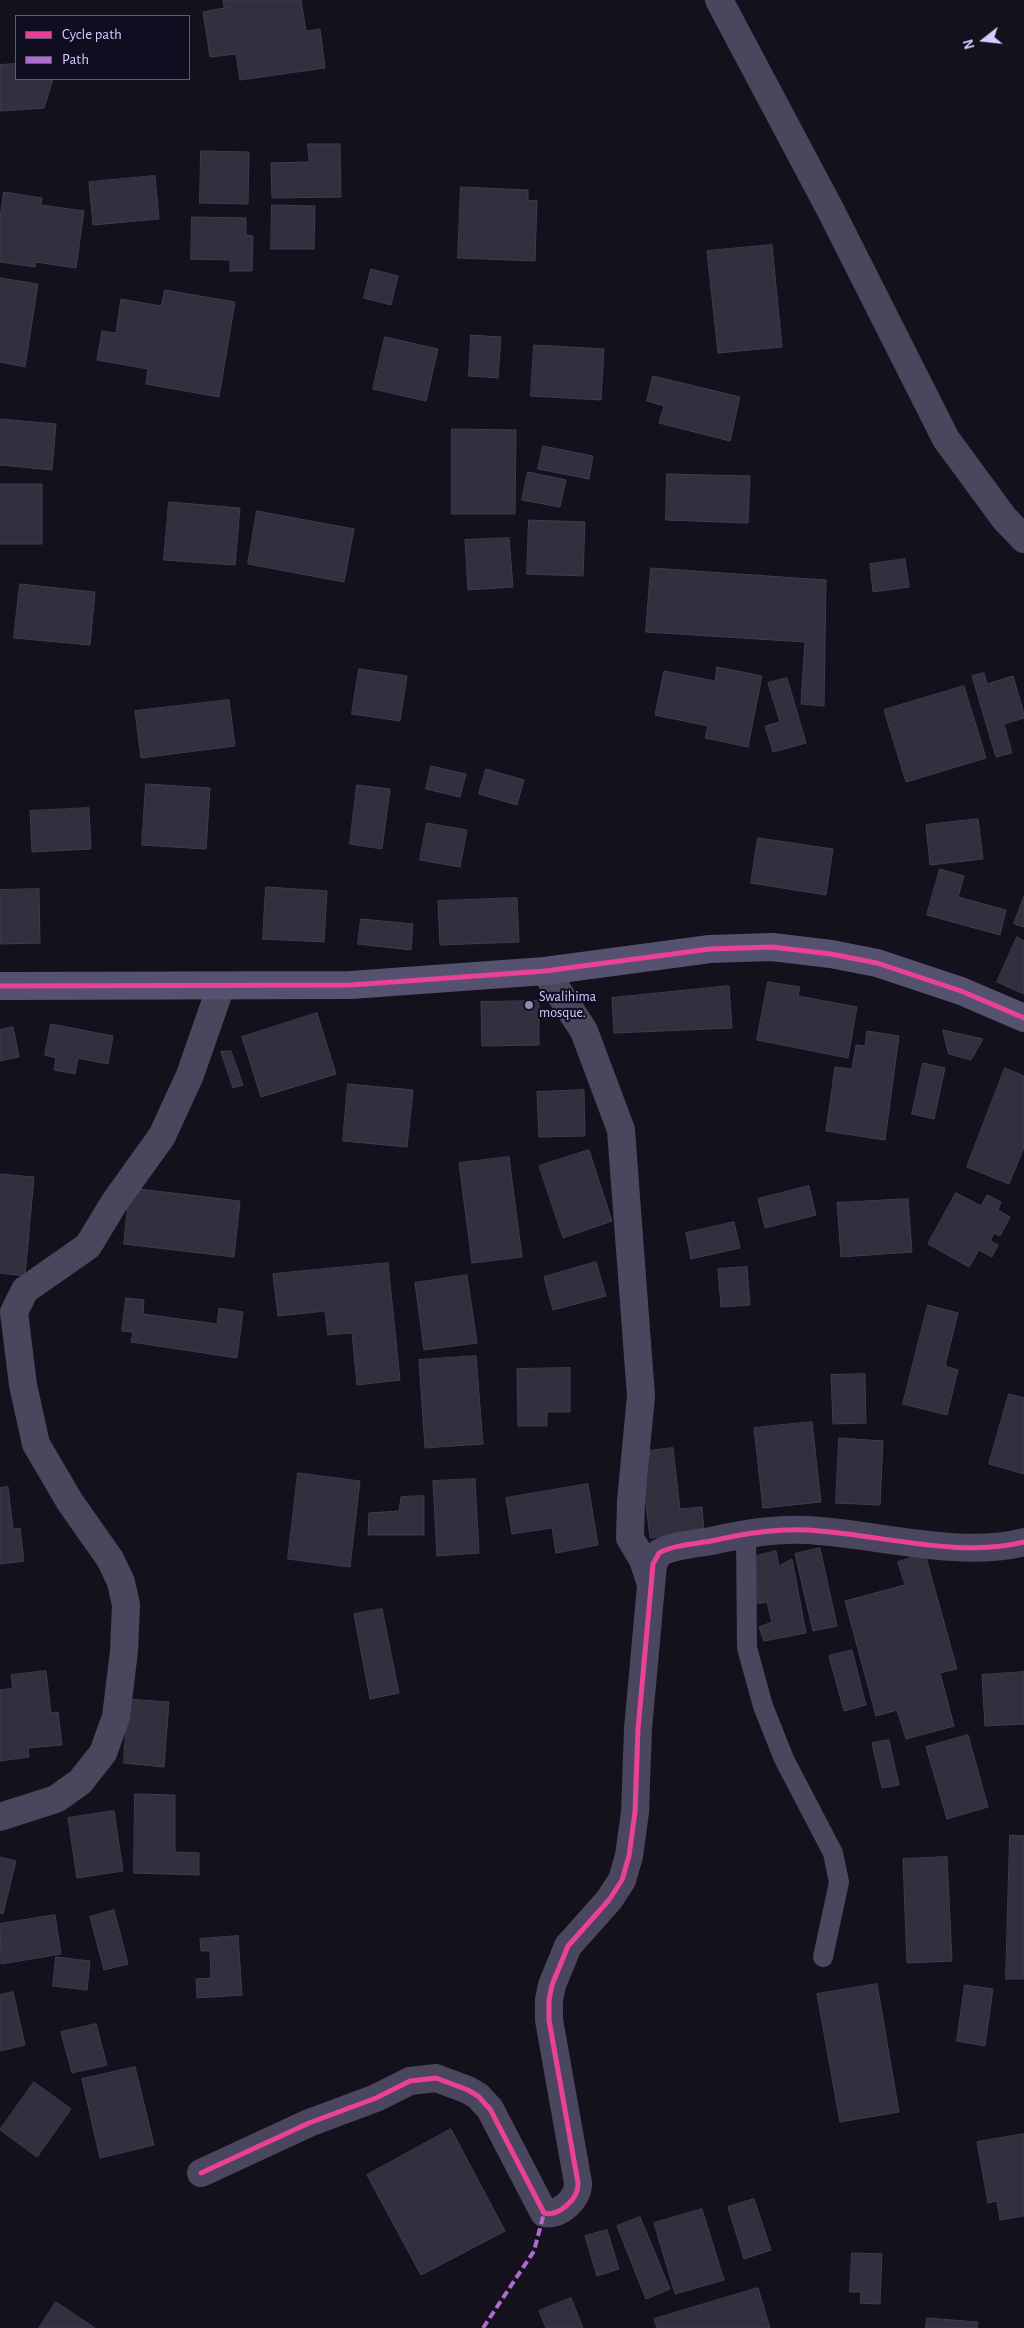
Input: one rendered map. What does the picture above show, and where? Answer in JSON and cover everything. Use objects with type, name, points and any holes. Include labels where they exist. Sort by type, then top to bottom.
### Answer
[{"type":"street","points":[[719,0],[831,211],[946,439],[1004,518],[1024,540]]},
{"type":"street","points":[[0,986],[351,985],[545,971],[710,948],[772,947],[831,954],[877,963],[961,991],[1024,1018]]},
{"type":"street","points":[[545,971],[584,1031],[621,1130],[641,1396],[631,1502],[630,1538],[643,1560],[651,1584]]},
{"type":"street","points":[[0,1817],[56,1799],[80,1782],[103,1753],[116,1717],[124,1650],[126,1606],[121,1582],[110,1559],[70,1502],[36,1444],[22,1385],[14,1312],[24,1290],[88,1246],[114,1203],[162,1136],[183,1092],[221,986]]},
{"type":"street","points":[[201,2172],[309,2122],[376,2098],[410,2081],[436,2078],[468,2090],[478,2096],[490,2108],[544,2213],[552,2214],[572,2202],[578,2190],[578,2183],[549,2020],[548,2000],[568,1946],[609,1900],[622,1880],[629,1856],[635,1812],[638,1729],[651,1584],[653,1564],[659,1553],[772,1530],[818,1530],[974,1549],[1006,1547],[1024,1542]]},
{"type":"lane","points":[[746,1534],[748,1648],[763,1706],[784,1759],[832,1853],[839,1882],[823,1957]]},
{"type":"building","points":[[223,0],[301,0],[306,31],[320,29],[325,68],[240,80],[236,54],[210,57],[203,12],[224,8]]},
{"type":"building","points":[[15,64],[15,80],[53,80],[44,108],[0,111],[0,65]]},
{"type":"building","points":[[308,144],[340,144],[341,197],[272,198],[271,163],[309,162]]},
{"type":"building","points":[[201,151],[249,152],[248,204],[200,203]]},
{"type":"building","points":[[155,176],[159,219],[93,225],[89,182]]},
{"type":"building","points":[[461,187],[528,190],[528,201],[537,200],[535,261],[458,258]]},
{"type":"building","points":[[4,192],[42,198],[41,205],[84,211],[76,268],[36,262],[35,267],[0,262],[0,219]]},
{"type":"building","points":[[272,205],[315,206],[314,249],[271,249]]},
{"type":"building","points":[[192,217],[246,218],[246,235],[253,236],[252,271],[230,271],[230,260],[191,259]]},
{"type":"building","points":[[772,245],[782,347],[718,353],[707,251]]},
{"type":"building","points":[[371,269],[398,276],[391,305],[364,298]]},
{"type":"building","points":[[0,278],[38,284],[25,367],[0,362]]},
{"type":"building","points":[[165,290],[235,302],[219,397],[146,384],[148,369],[97,360],[102,331],[116,333],[121,299],[161,306]]},
{"type":"building","points":[[471,335],[501,337],[498,378],[469,376]]},
{"type":"building","points":[[385,337],[438,349],[426,401],[373,389]]},
{"type":"building","points":[[534,345],[604,349],[601,400],[531,396]]},
{"type":"building","points":[[653,376],[740,397],[730,441],[659,423],[664,406],[647,401]]},
{"type":"building","points":[[0,419],[56,424],[52,470],[0,465]]},
{"type":"building","points":[[452,429],[516,430],[515,514],[452,514]]},
{"type":"building","points":[[543,446],[593,456],[589,479],[538,469]]},
{"type":"building","points":[[528,472],[566,480],[560,507],[522,500]]},
{"type":"building","points":[[667,474],[750,476],[748,523],[666,520]]},
{"type":"building","points":[[0,484],[42,484],[42,544],[0,544]]},
{"type":"building","points":[[169,502],[240,508],[235,565],[164,560]]},
{"type":"building","points":[[257,511],[354,529],[344,582],[248,564]]},
{"type":"building","points":[[529,520],[585,522],[583,576],[527,574]]},
{"type":"building","points":[[509,538],[513,587],[468,590],[465,540]]},
{"type":"building","points":[[905,559],[909,587],[873,592],[870,564]]},
{"type":"building","points":[[651,568],[826,580],[824,706],[801,704],[805,642],[646,632]]},
{"type":"building","points":[[20,584],[95,592],[90,645],[14,638]]},
{"type":"building","points":[[717,667],[762,676],[748,747],[705,738],[708,726],[655,715],[664,671],[715,681]]},
{"type":"building","points":[[359,669],[407,676],[400,721],[352,714]]},
{"type":"building","points":[[984,673],[987,684],[1013,676],[1024,714],[1024,718],[1004,724],[1012,753],[996,757],[972,676]]},
{"type":"building","points":[[787,678],[806,743],[773,752],[765,726],[780,722],[768,683]]},
{"type":"building","points":[[964,686],[986,758],[906,782],[884,710]]},
{"type":"building","points":[[229,700],[235,746],[141,758],[135,711]]},
{"type":"building","points":[[431,766],[466,774],[460,797],[426,789]]},
{"type":"building","points":[[486,769],[524,780],[517,805],[479,794]]},
{"type":"building","points":[[146,784],[210,788],[206,849],[142,845]]},
{"type":"building","points":[[357,785],[390,789],[382,849],[350,844]]},
{"type":"building","points":[[89,808],[91,849],[32,852],[30,811]]},
{"type":"building","points":[[978,819],[983,859],[930,865],[926,825]]},
{"type":"building","points":[[427,823],[467,830],[460,867],[420,860]]},
{"type":"building","points":[[758,838],[833,849],[826,895],[751,883]]},
{"type":"building","points":[[940,869],[964,876],[958,897],[1006,910],[1000,935],[927,915]]},
{"type":"building","points":[[266,887],[327,891],[324,942],[263,939]]},
{"type":"building","points":[[39,889],[40,943],[0,944],[0,890]]},
{"type":"building","points":[[1024,896],[1024,927],[1014,924]]},
{"type":"building","points":[[517,898],[519,942],[440,945],[438,901]]},
{"type":"building","points":[[361,919],[413,924],[411,950],[358,944]]},
{"type":"building","points":[[1017,937],[1024,941],[1024,994],[997,982]]},
{"type":"building","points":[[768,982],[800,987],[798,996],[857,1007],[848,1058],[757,1040]]},
{"type":"building","points":[[729,986],[732,1028],[614,1033],[612,998]]},
{"type":"building","points":[[539,1001],[539,1045],[482,1046],[481,1002]]},
{"type":"building","points":[[317,1013],[336,1074],[261,1097],[242,1037]]},
{"type":"building","points":[[51,1024],[113,1036],[108,1064],[78,1058],[75,1074],[54,1070],[56,1058],[45,1055]]},
{"type":"building","points":[[13,1027],[19,1057],[0,1061],[0,1030]]},
{"type":"building","points":[[943,1030],[983,1039],[971,1060],[949,1054]]},
{"type":"building","points":[[867,1031],[899,1036],[885,1140],[826,1131],[835,1067],[852,1069],[856,1045],[865,1046]]},
{"type":"building","points":[[231,1051],[243,1085],[233,1088],[221,1052]]},
{"type":"building","points":[[923,1063],[945,1068],[934,1119],[912,1114]]},
{"type":"building","points":[[1005,1068],[1024,1076],[1024,1147],[1009,1184],[967,1167]]},
{"type":"building","points":[[348,1084],[413,1090],[407,1147],[343,1141]]},
{"type":"building","points":[[584,1090],[585,1136],[539,1137],[537,1092]]},
{"type":"building","points":[[589,1150],[612,1221],[563,1238],[539,1166]]},
{"type":"building","points":[[509,1157],[522,1257],[472,1263],[459,1163]]},
{"type":"building","points":[[0,1174],[34,1177],[25,1276],[0,1273]]},
{"type":"building","points":[[809,1186],[816,1215],[765,1228],[758,1199]]},
{"type":"building","points":[[130,1188],[240,1201],[234,1257],[124,1244]]},
{"type":"building","points":[[956,1193],[981,1206],[987,1195],[1001,1202],[998,1210],[1010,1217],[1000,1236],[994,1233],[990,1241],[998,1245],[992,1257],[979,1250],[969,1267],[928,1244]]},
{"type":"building","points":[[908,1199],[912,1252],[841,1257],[837,1203]]},
{"type":"building","points":[[734,1222],[740,1248],[691,1259],[686,1233]]},
{"type":"building","points":[[596,1262],[606,1296],[553,1310],[544,1277]]},
{"type":"building","points":[[388,1263],[400,1380],[357,1385],[352,1333],[328,1335],[325,1311],[278,1316],[273,1274]]},
{"type":"building","points":[[747,1267],[750,1305],[721,1307],[718,1269]]},
{"type":"building","points":[[467,1275],[477,1343],[424,1350],[415,1283]]},
{"type":"building","points":[[126,1298],[144,1300],[143,1314],[217,1324],[219,1308],[243,1312],[237,1358],[131,1342],[133,1332],[122,1331]]},
{"type":"building","points":[[928,1305],[958,1313],[945,1366],[958,1370],[947,1415],[903,1404]]},
{"type":"building","points":[[476,1356],[483,1444],[425,1448],[419,1360]]},
{"type":"building","points":[[570,1368],[570,1412],[547,1412],[547,1426],[518,1426],[517,1369]]},
{"type":"building","points":[[865,1374],[866,1423],[833,1424],[831,1375]]},
{"type":"building","points":[[1009,1394],[1024,1398],[1024,1474],[989,1464]]},
{"type":"building","points":[[812,1422],[821,1502],[763,1508],[754,1428]]},
{"type":"building","points":[[839,1438],[883,1441],[880,1505],[836,1503]]},
{"type":"building","points":[[673,1448],[680,1509],[702,1507],[704,1532],[650,1538],[640,1452]]},
{"type":"building","points":[[298,1473],[360,1481],[350,1567],[288,1559]]},
{"type":"building","points":[[475,1479],[479,1553],[437,1556],[433,1481]]},
{"type":"building","points":[[588,1484],[598,1545],[556,1553],[552,1528],[512,1534],[506,1498]]},
{"type":"building","points":[[8,1487],[13,1529],[20,1528],[24,1561],[0,1564],[0,1488]]},
{"type":"building","points":[[424,1496],[424,1535],[368,1535],[369,1513],[399,1511],[401,1497]]},
{"type":"building","points":[[820,1548],[837,1626],[813,1631],[795,1554]]},
{"type":"building","points":[[776,1551],[779,1566],[792,1559],[806,1633],[764,1641],[759,1627],[772,1622],[767,1602],[756,1604],[745,1559]]},
{"type":"building","points":[[925,1554],[957,1669],[940,1673],[954,1726],[906,1739],[897,1710],[876,1716],[845,1601],[905,1585],[898,1562]]},
{"type":"building","points":[[382,1609],[399,1693],[370,1699],[354,1614]]},
{"type":"building","points":[[852,1650],[866,1705],[844,1711],[829,1656]]},
{"type":"building","points":[[46,1671],[51,1713],[58,1712],[62,1745],[28,1748],[29,1757],[0,1761],[0,1690],[13,1688],[11,1675]]},
{"type":"building","points":[[1024,1672],[1024,1724],[985,1726],[982,1675]]},
{"type":"building","points":[[128,1699],[169,1702],[164,1767],[124,1763]]},
{"type":"building","points":[[968,1735],[988,1807],[947,1819],[926,1747]]},
{"type":"building","points":[[889,1740],[899,1785],[882,1788],[872,1743]]},
{"type":"building","points":[[135,1794],[175,1795],[175,1852],[199,1853],[199,1875],[134,1873]]},
{"type":"building","points":[[114,1811],[123,1871],[77,1878],[68,1818]]},
{"type":"building","points":[[1010,1835],[1024,1836],[1024,1979],[1006,1979]]},
{"type":"building","points":[[0,1857],[16,1861],[3,1914],[0,1913]]},
{"type":"building","points":[[947,1857],[952,1961],[907,1963],[903,1859]]},
{"type":"building","points":[[114,1910],[128,1964],[104,1970],[90,1917]]},
{"type":"building","points":[[55,1915],[61,1954],[1,1964],[0,1924]]},
{"type":"building","points":[[238,1936],[242,1995],[197,1998],[196,1979],[211,1978],[210,1951],[201,1951],[200,1939]]},
{"type":"building","points":[[56,1957],[90,1961],[87,1990],[53,1986]]},
{"type":"building","points":[[877,1984],[899,2112],[840,2122],[817,1994]]},
{"type":"building","points":[[965,1985],[993,1989],[985,2046],[957,2041]]},
{"type":"building","points":[[13,1992],[25,2045],[0,2051],[0,1995]]},
{"type":"building","points":[[96,2024],[107,2065],[72,2073],[61,2032]]},
{"type":"building","points":[[135,2067],[154,2145],[100,2158],[82,2079]]},
{"type":"building","points":[[34,2082],[71,2109],[37,2157],[0,2130]]},
{"type":"building","points":[[451,2129],[505,2231],[421,2275],[367,2175]]},
{"type":"building","points":[[1024,2134],[1024,2216],[1000,2220],[997,2201],[988,2203],[977,2142]]},
{"type":"building","points":[[754,2199],[771,2250],[744,2259],[728,2207]]},
{"type":"building","points":[[702,2209],[724,2280],[675,2294],[654,2223]]},
{"type":"building","points":[[640,2217],[670,2289],[646,2299],[617,2226]]},
{"type":"building","points":[[607,2230],[619,2269],[597,2276],[585,2236]]},
{"type":"building","points":[[852,2253],[882,2254],[880,2304],[860,2303],[861,2292],[850,2292]]},
{"type":"building","points":[[758,2288],[770,2328],[657,2328],[654,2319]]},
{"type":"building","points":[[571,2298],[583,2328],[546,2328],[539,2311]]},
{"type":"building","points":[[56,2302],[95,2328],[39,2328]]},
{"type":"building","points":[[927,2318],[978,2322],[977,2328],[926,2328]]},
{"type":"marked path","points":[[483,2328],[534,2251],[544,2213]]},
{"type":"cycle path","points":[[0,986],[351,985],[545,971],[710,949],[772,947],[831,954],[877,963],[961,991],[1024,1018]]},
{"type":"cycle path","points":[[201,2173],[309,2123],[376,2098],[410,2081],[436,2078],[468,2090],[478,2096],[490,2109],[544,2213],[556,2212],[562,2209],[572,2200],[578,2183],[549,2020],[549,2000],[552,1985],[568,1946],[609,1900],[622,1880],[629,1856],[635,1812],[638,1729],[653,1564],[659,1553],[678,1546],[738,1535],[792,1530],[844,1534],[949,1547],[975,1548],[1024,1542]]},
{"type":"place","name":"Swalihima mosque.","points":[[529,1005]]}]
